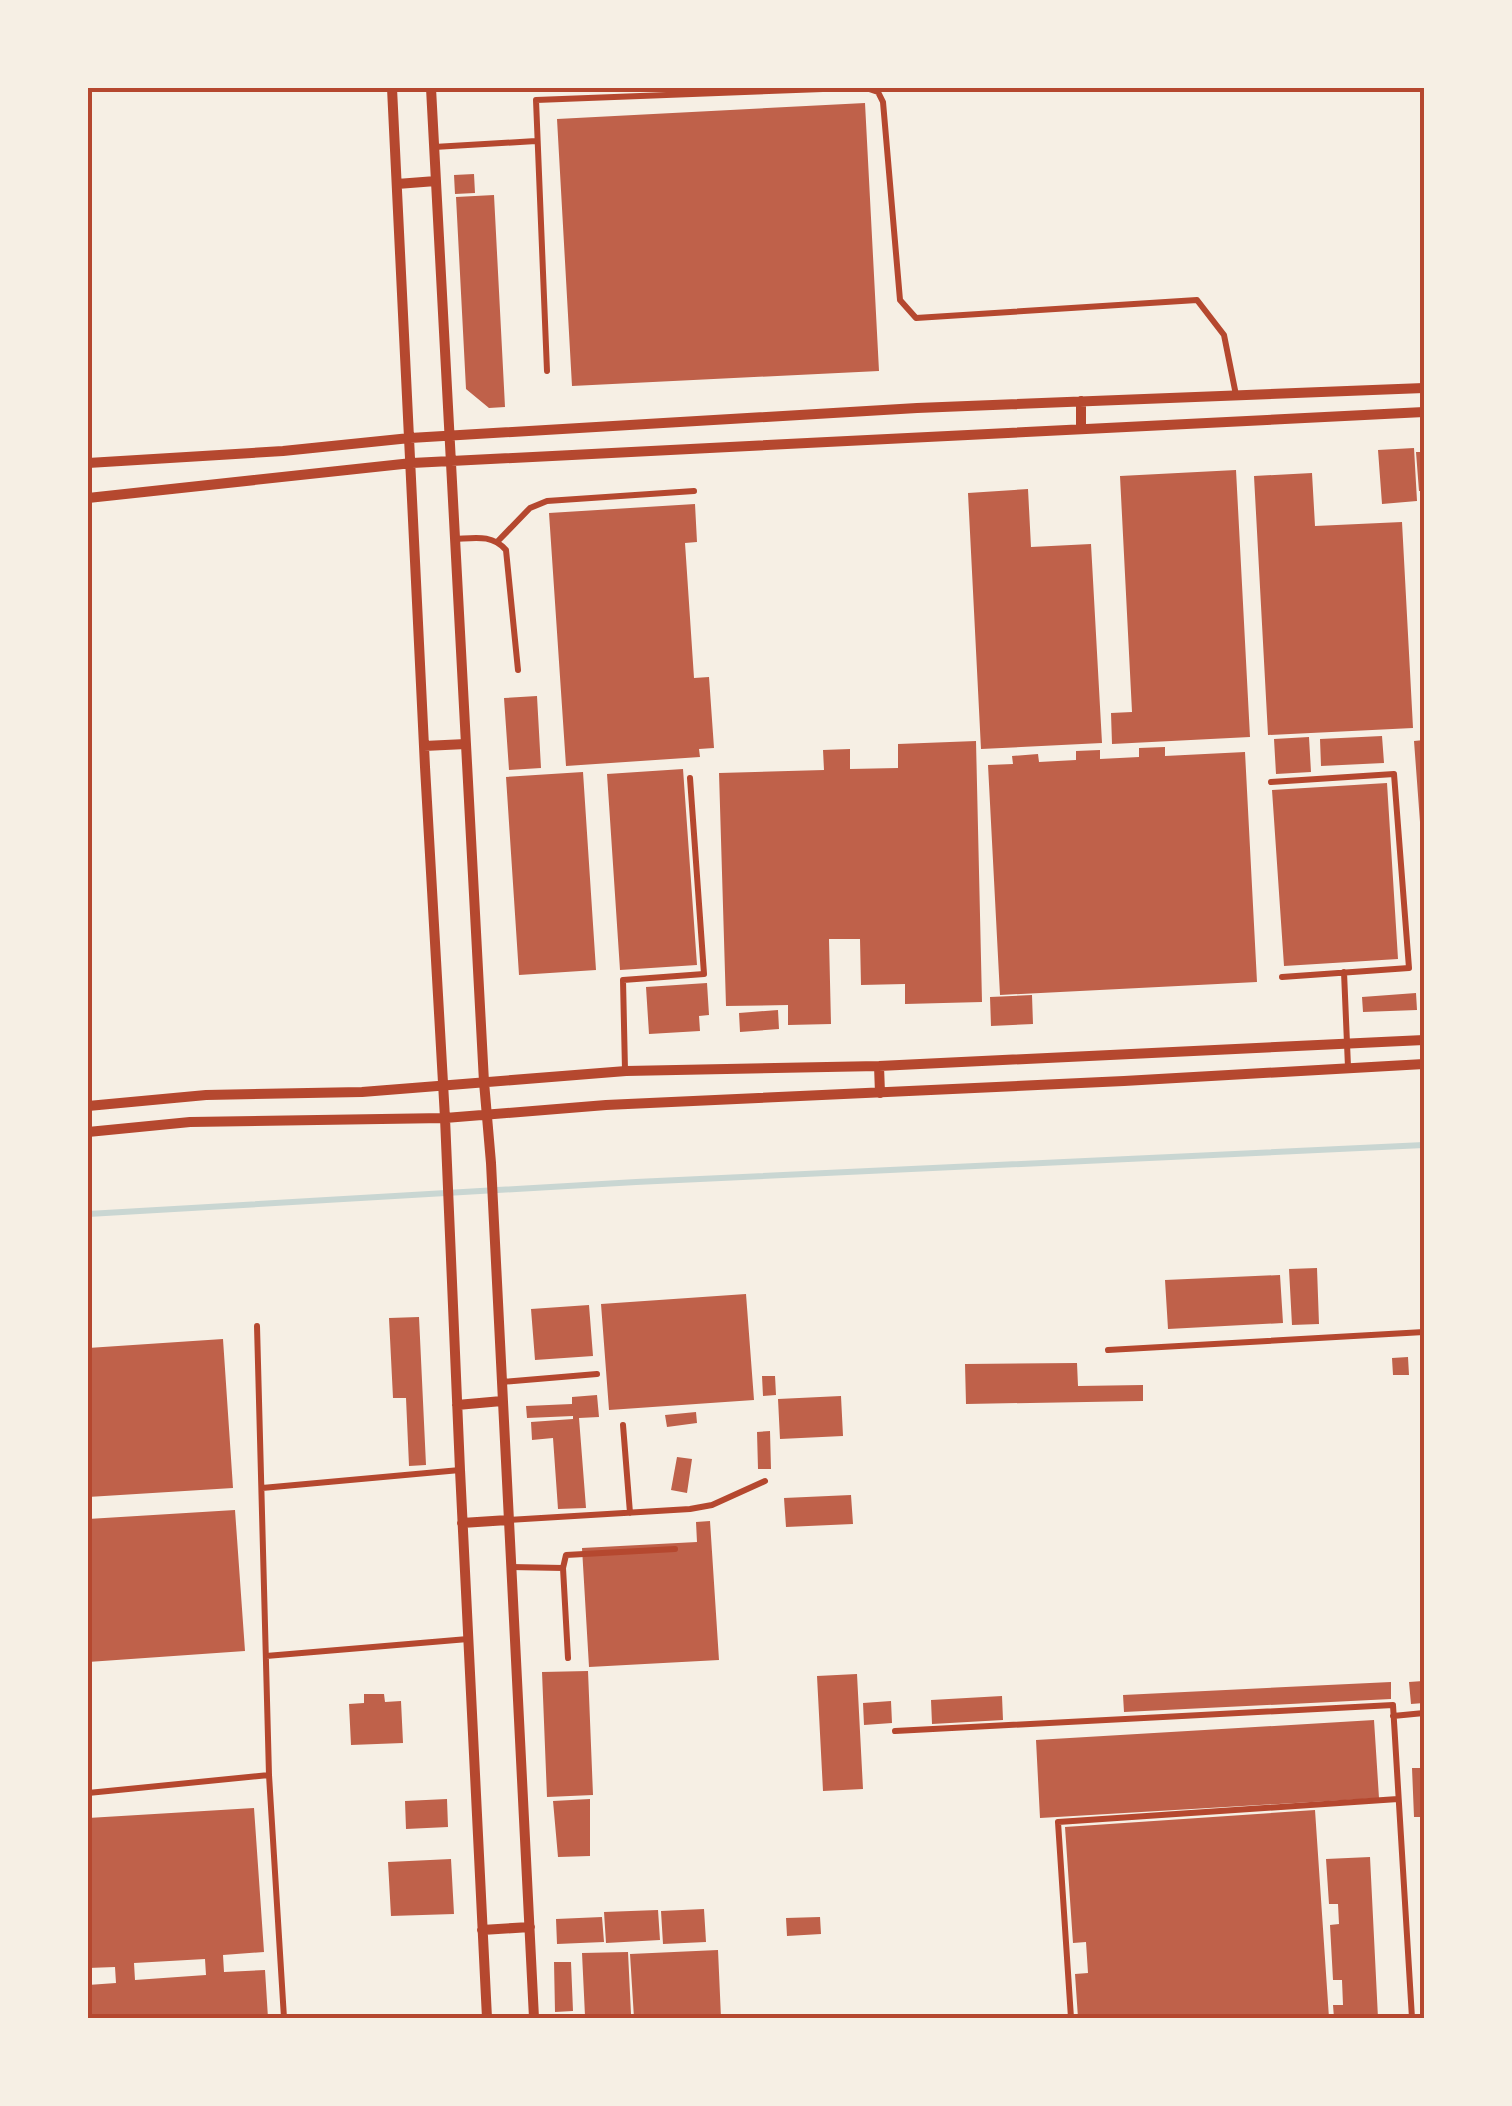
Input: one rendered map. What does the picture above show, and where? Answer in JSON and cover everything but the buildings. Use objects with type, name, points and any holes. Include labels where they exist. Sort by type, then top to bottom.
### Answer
[{"type":"street","points":[[392,88],[446,1118],[487,2018]]},
{"type":"street","points":[[431,88],[534,2018]]},
{"type":"street","points":[[397,184],[436,181]]},
{"type":"street","points":[[88,463],[282,451],[410,438],[917,408],[1424,388]]},
{"type":"street","points":[[1293,393],[1295,419]]},
{"type":"street","points":[[1081,401],[1081,429]]},
{"type":"street","points":[[88,498],[412,464],[1424,412]]},
{"type":"street","points":[[424,746],[466,744]]},
{"type":"street","points":[[88,1106],[206,1094],[362,1092],[626,1072],[879,1066],[1424,1040]]},
{"type":"street","points":[[88,1132],[190,1122],[446,1118],[606,1104],[1424,1064]]},
{"type":"street","points":[[879,1066],[880,1093]]},
{"type":"street","points":[[458,1405],[502,1401]]},
{"type":"street","points":[[462,1523],[508,1520]]},
{"type":"street","points":[[482,1930],[530,1927]]},
{"type":"lane","points":[[547,372],[536,100],[850,88]]},
{"type":"lane","points":[[866,88],[878,92],[883,102],[900,300],[916,318],[1197,300],[1224,335],[1236,395]]},
{"type":"lane","points":[[434,147],[536,141]]},
{"type":"lane","points":[[498,540],[530,508],[547,501],[694,491]]},
{"type":"lane","points":[[455,538],[489,537],[498,540],[506,550],[518,670]]},
{"type":"lane","points":[[1270,782],[1394,774],[1408,968],[1282,976]]},
{"type":"lane","points":[[626,1072],[624,980],[704,974],[690,778]]},
{"type":"lane","points":[[1344,972],[1348,1066]]},
{"type":"lane","points":[[257,1326],[269,1775],[284,2018]]},
{"type":"lane","points":[[1108,1350],[1424,1332]]},
{"type":"lane","points":[[501,1382],[597,1374]]},
{"type":"lane","points":[[623,1425],[630,1513]]},
{"type":"lane","points":[[262,1488],[460,1470]]},
{"type":"lane","points":[[508,1520],[690,1509],[712,1505],[766,1481]]},
{"type":"lane","points":[[568,1658],[563,1568],[566,1555],[675,1548]]},
{"type":"lane","points":[[511,1567],[563,1568]]},
{"type":"lane","points":[[266,1656],[468,1639]]},
{"type":"lane","points":[[895,1731],[1392,1705],[1412,2018]]},
{"type":"lane","points":[[1393,1716],[1424,1713]]},
{"type":"lane","points":[[88,1794],[269,1775]]},
{"type":"lane","points":[[1071,2018],[1058,1822],[1398,1798]]},
{"type":"waterway","points":[[88,1214],[636,1182],[1424,1145]]}]
